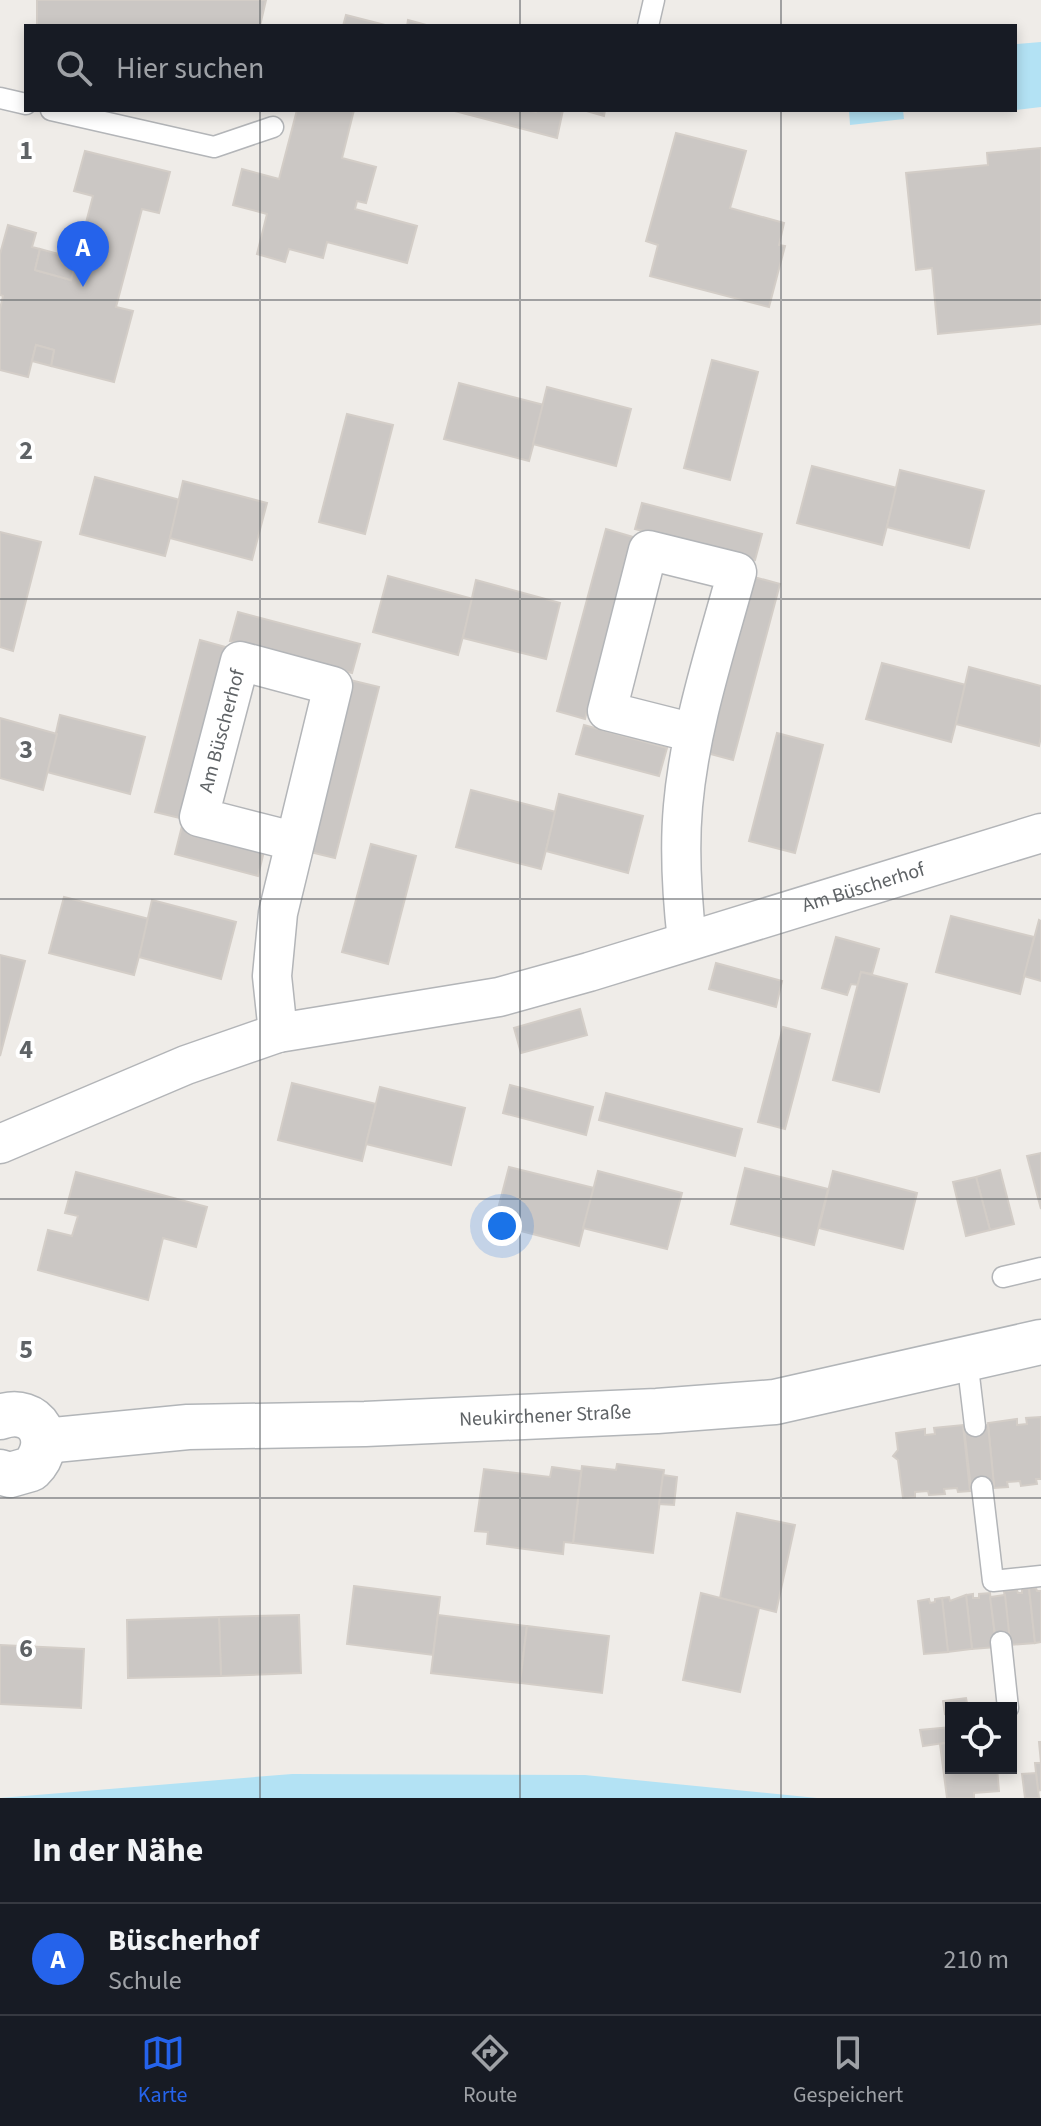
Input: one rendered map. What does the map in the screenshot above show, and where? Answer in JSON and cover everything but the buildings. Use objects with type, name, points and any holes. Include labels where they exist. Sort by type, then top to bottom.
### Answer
[{"type":"main road","name":"Neukirchener Straße","points":[[44,1441],[188,1427],[483,1419],[775,1402],[1041,1342]]},
{"type":"main road","points":[[0,1472],[10,1475],[31,1469],[43,1452],[44,1441],[34,1421],[1,1412]]},
{"type":"street","points":[[687,941],[682,897],[683,807],[694,733],[737,572],[648,550],[607,711],[694,733]]},
{"type":"street","name":"Am Büscherhof","points":[[278,1033],[272,976],[278,913],[333,686],[240,661],[199,817],[293,841]]},
{"type":"street","name":"Am Büscherhof","points":[[0,1144],[186,1065],[278,1033],[499,997],[1041,833]]},
{"type":"lane","points":[[648,24],[654,0]]},
{"type":"lane","points":[[0,98],[24,104]]},
{"type":"lane","points":[[60,112],[214,147],[273,127]]},
{"type":"lane","points":[[1003,1277],[1041,1268]]},
{"type":"lane","points":[[967,1359],[975,1426]]},
{"type":"lane","points":[[982,1487],[994,1589],[1041,1576]]},
{"type":"lane","points":[[1001,1642],[1007,1702]]},
{"type":"water","points":[[1041,42],[1041,107],[1017,110],[1017,44]]},
{"type":"water","points":[[849,112],[903,112],[904,119],[850,125]]},
{"type":"water","points":[[292,1774],[585,1775],[817,1798],[0,1798]]},
{"type":"place","name":"Büscherhof","points":[[83,287]]}]
